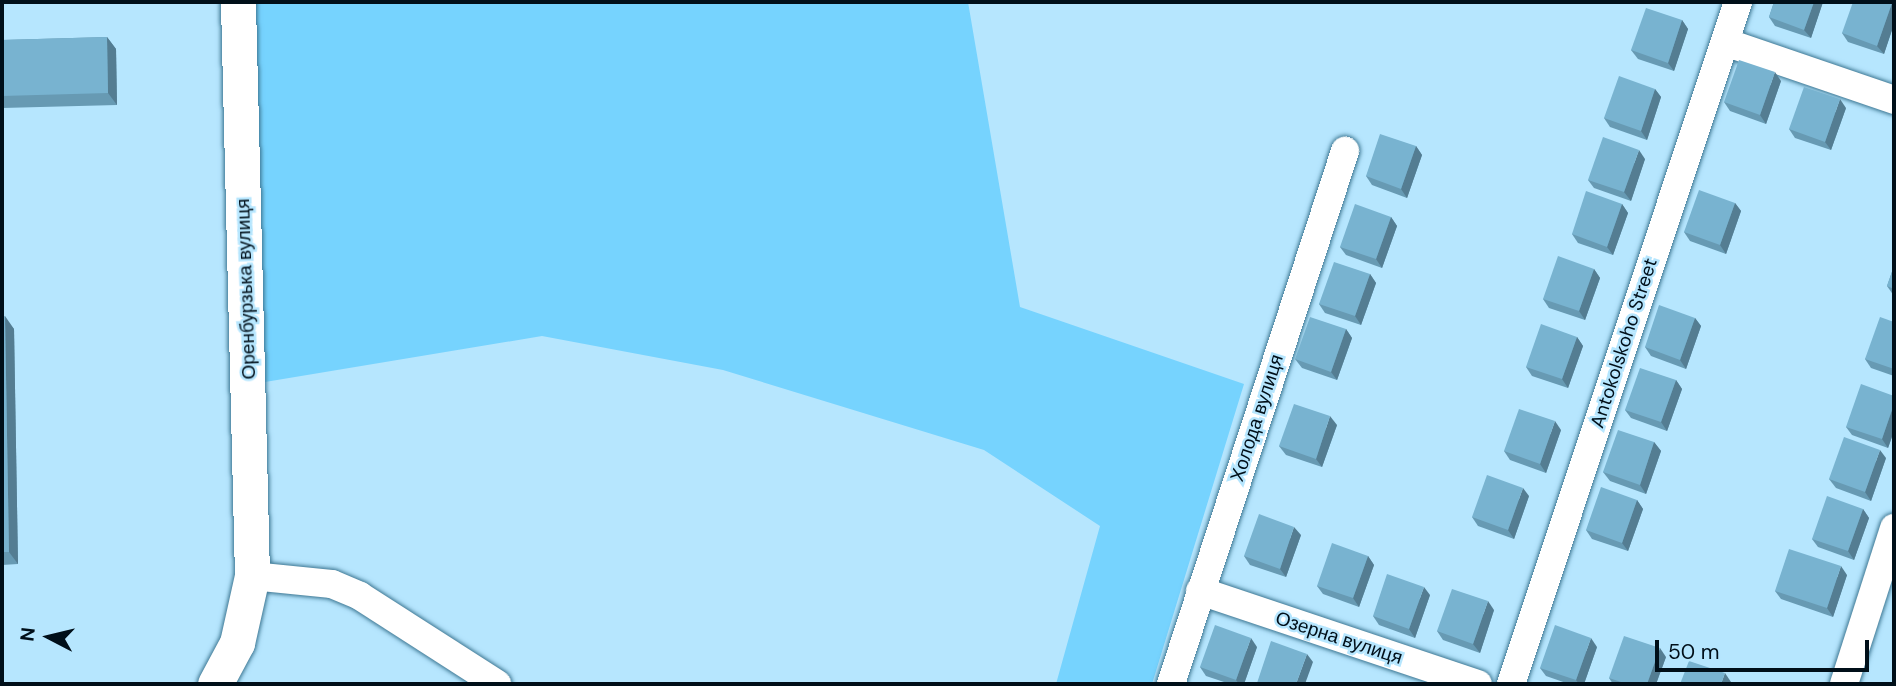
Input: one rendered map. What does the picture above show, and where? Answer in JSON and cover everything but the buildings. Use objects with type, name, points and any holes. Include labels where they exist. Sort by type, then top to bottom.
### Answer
[{"type":"street","name":"Оренбурзька вулиця","points":[[215,684],[237,643],[252,576],[238,2]]},
{"type":"street","name":"Antokolskoho Street","points":[[1511,684],[1738,2]]},
{"type":"street","points":[[1725,41],[1894,100]]},
{"type":"street","name":"Холода вулиця","points":[[1171,684],[1345,151]]},
{"type":"street","points":[[1844,684],[1894,528]]},
{"type":"street","points":[[252,576],[319,582],[360,596],[497,684]]},
{"type":"street","name":"Озерна вулиця","points":[[1200,591],[1478,684]]},
{"type":"shaded area","points":[[252,2],[968,2],[1020,307],[1244,384],[1152,684],[1056,684],[1100,526],[984,450],[723,370],[542,336],[265,382]]}]
